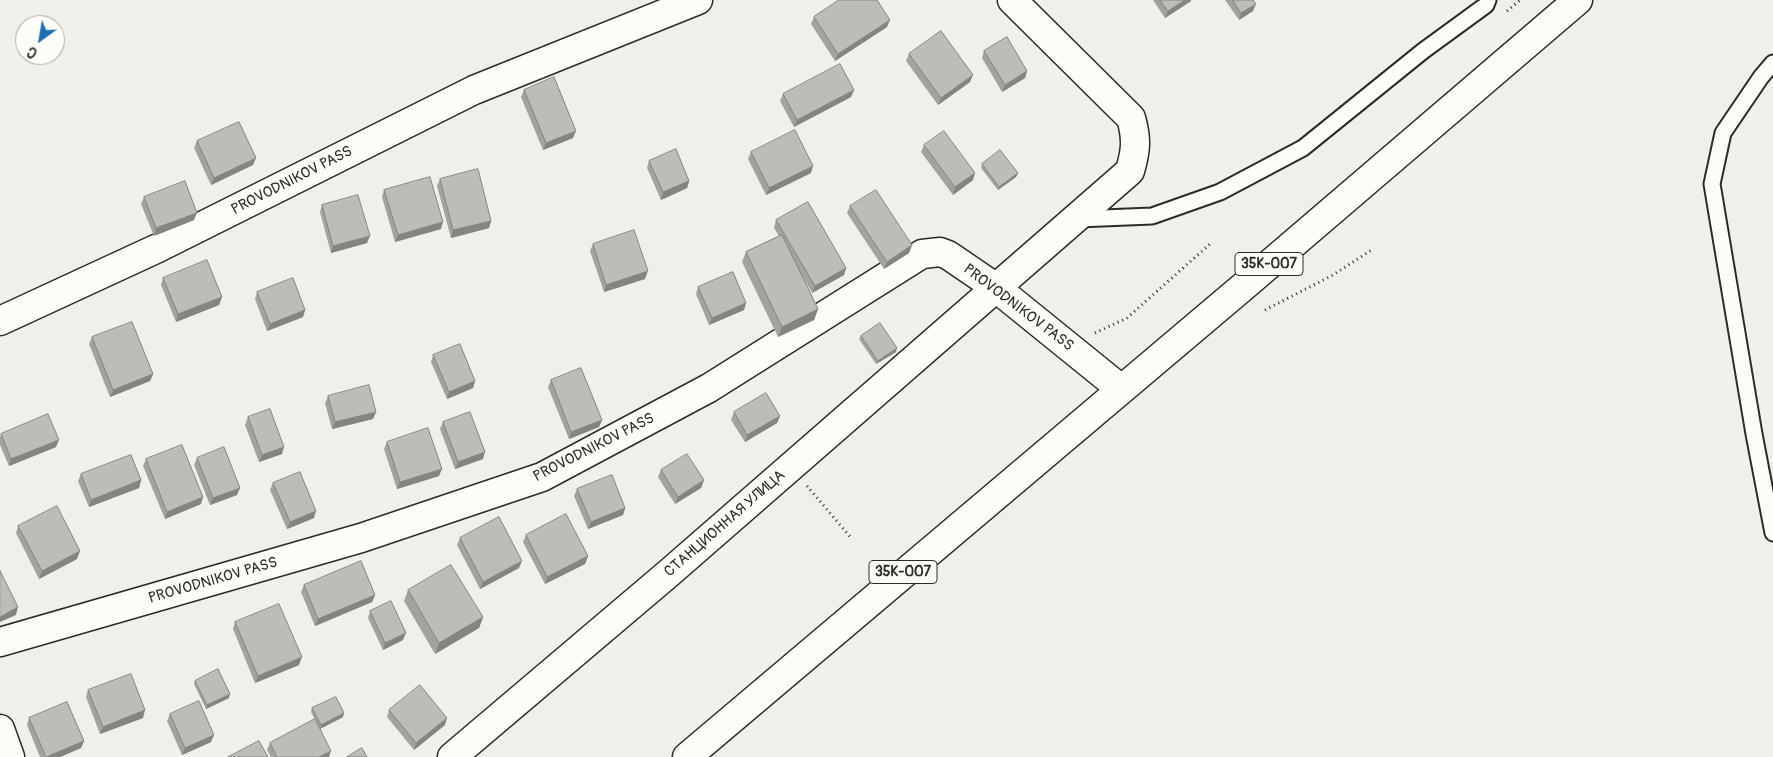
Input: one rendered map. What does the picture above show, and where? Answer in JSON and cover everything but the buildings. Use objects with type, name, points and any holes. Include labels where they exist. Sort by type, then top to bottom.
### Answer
[{"type":"street","name":"PROVODNIKOV PASS","points":[[0,321],[158,248],[474,90],[698,0]]},
{"type":"street","name":"СТАНЦИОННАЯ УЛИЦА","points":[[452,757],[669,573],[1130,171],[1135,154],[1136,135],[1131,118],[1012,0]]},
{"type":"street","name":"35К-007","points":[[687,757],[1578,0]]},
{"type":"street","name":"PROVODNIKOV PASS","points":[[0,642],[361,538],[542,477],[709,388],[922,254],[931,252],[948,255],[995,287],[1121,389]]},
{"type":"street","points":[[0,729],[10,757]]},
{"type":"lane","points":[[1074,219],[1152,216],[1220,192],[1287,157],[1303,148],[1423,51],[1486,5],[1488,0]]},
{"type":"lane","points":[[1773,63],[1761,77],[1723,133],[1712,184],[1754,434],[1773,533]]},
{"type":"path","points":[[1094,333],[1127,318],[1210,244]]},
{"type":"path","points":[[1265,310],[1333,275],[1373,249]]},
{"type":"path","points":[[791,467],[852,539]]}]
